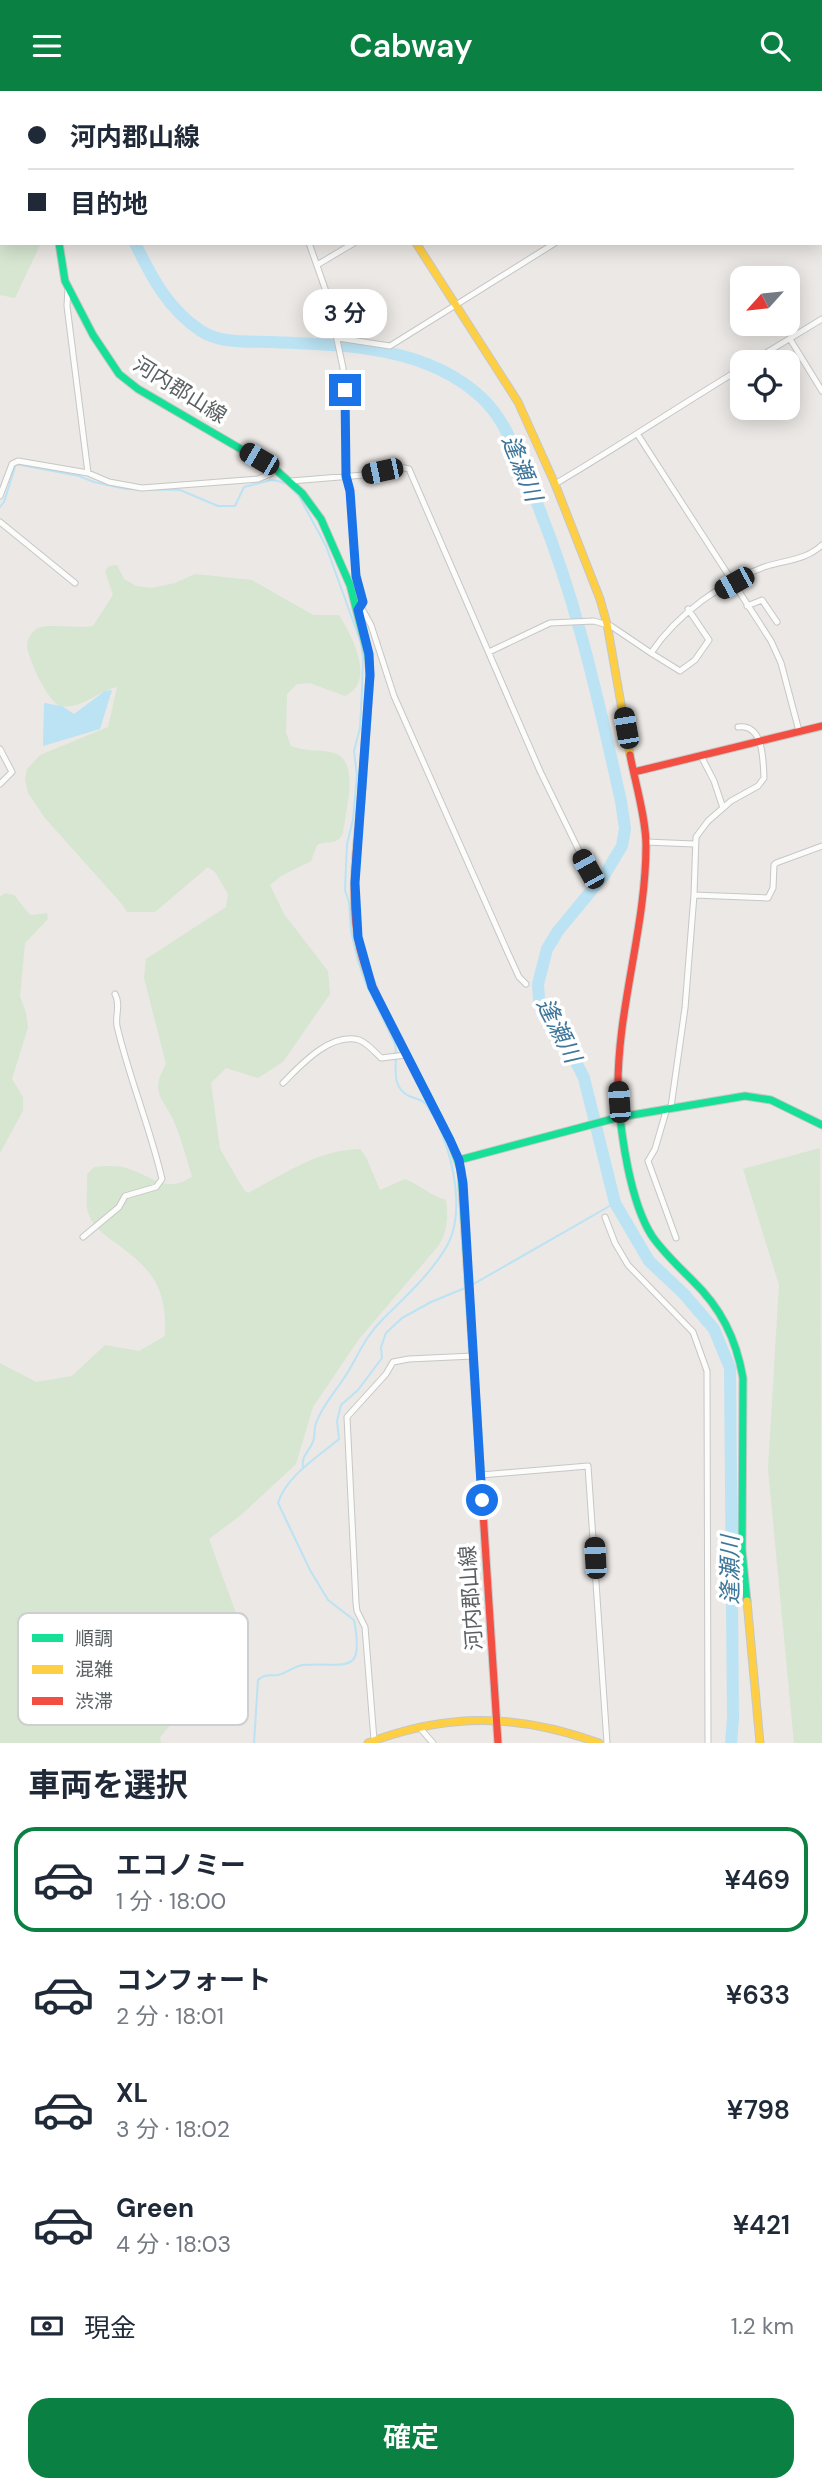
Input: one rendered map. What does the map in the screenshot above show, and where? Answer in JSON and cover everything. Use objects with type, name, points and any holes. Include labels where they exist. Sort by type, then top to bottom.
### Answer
[{"type":"street","name":"河内郡山線","points":[[59,245],[68,287],[103,351],[119,374],[138,389],[291,481],[310,503],[329,537],[359,608],[369,654],[370,675],[355,883],[356,922],[369,980],[459,1160],[463,1183],[498,1743]]},
{"type":"street","points":[[310,245],[328,297],[343,366],[346,476],[350,491],[356,576],[363,602],[359,608],[371,625],[394,696],[508,953],[526,985]]},
{"type":"street","points":[[317,265],[351,245]]},
{"type":"street","points":[[417,245],[518,402],[555,484],[600,599],[607,624],[646,842],[645,873],[621,1040],[618,1118],[637,1205],[648,1231],[663,1252],[715,1304],[730,1329],[739,1353],[743,1378],[743,1562],[760,1743]]},
{"type":"street","points":[[338,338],[387,347],[552,245]]},
{"type":"street","points":[[68,287],[67,306],[88,473]]},
{"type":"street","points":[[771,350],[822,319]]},
{"type":"street","points":[[790,339],[822,391]]},
{"type":"street","points":[[555,484],[638,435],[668,413],[730,375]]},
{"type":"street","points":[[638,435],[777,653],[799,731]]},
{"type":"street","points":[[0,496],[12,464],[16,461],[88,473],[109,482],[142,488],[258,479],[271,474],[275,469]]},
{"type":"street","points":[[291,481],[400,467],[409,469],[540,771],[588,869]]},
{"type":"street","points":[[0,522],[75,583]]},
{"type":"street","points":[[651,653],[688,609],[766,567],[810,555],[822,545]]},
{"type":"street","points":[[747,606],[762,600],[777,622]]},
{"type":"street","points":[[489,652],[550,623],[594,621],[607,624],[680,671],[695,660],[709,640],[688,609]]},
{"type":"street","points":[[676,1238],[648,1161],[669,1108],[685,1008],[694,895],[694,843],[701,828],[723,808],[762,782],[760,741],[748,728],[738,727]]},
{"type":"street","points":[[634,772],[822,727]]},
{"type":"street","points":[[0,749],[12,772],[0,784]]},
{"type":"street","points":[[701,756],[715,781],[723,808]]},
{"type":"street","points":[[646,842],[694,843]]},
{"type":"street","points":[[694,895],[768,898],[773,888],[776,863],[822,846]]},
{"type":"street","points":[[83,1237],[119,1207],[125,1196],[156,1187],[162,1179],[116,1023],[118,1000],[115,994]]},
{"type":"street","points":[[283,1083],[314,1052],[344,1040],[360,1040],[381,1058],[406,1055]]},
{"type":"street","points":[[459,1160],[618,1118],[732,1097],[759,1097],[786,1106],[822,1125]]},
{"type":"street","points":[[605,1217],[615,1243],[628,1265],[693,1332],[707,1371],[708,1743]]},
{"type":"street","points":[[473,1356],[393,1362],[386,1374],[348,1417],[356,1603],[365,1627],[371,1742],[419,1727],[465,1719],[497,1719],[543,1726],[598,1743]]},
{"type":"street","points":[[481,1475],[589,1466],[607,1743]]},
{"type":"street","points":[[419,1727],[433,1743]]},
{"type":"green space","points":[[0,245],[40,245],[15,298],[0,295]]},
{"type":"green space","points":[[117,565],[124,579],[136,586],[152,588],[175,583],[195,574],[252,580],[313,615],[339,615],[350,634],[360,669],[359,680],[354,689],[345,696],[310,683],[297,684],[287,694],[286,733],[291,746],[334,753],[342,758],[347,766],[349,788],[343,833],[335,841],[317,845],[311,861],[281,876],[270,885],[284,914],[328,971],[330,994],[283,1062],[258,1078],[226,1068],[211,1083],[220,1149],[248,1193],[315,1158],[344,1150],[360,1149],[380,1190],[405,1179],[410,1181],[446,1200],[447,1223],[439,1245],[359,1339],[313,1407],[296,1464],[241,1515],[209,1539],[236,1613],[18,1613],[18,1725],[170,1725],[160,1737],[161,1743],[0,1743],[0,1363],[36,1382],[72,1376],[105,1345],[139,1351],[165,1336],[163,1304],[154,1280],[138,1261],[98,1229],[90,1217],[87,1174],[94,1167],[112,1166],[129,1169],[167,1184],[182,1182],[192,1177],[178,1130],[158,1090],[166,1064],[144,978],[146,959],[226,907],[228,894],[215,872],[208,867],[155,912],[127,912],[45,818],[28,793],[25,779],[27,769],[40,755],[108,727],[117,687],[82,703],[61,706],[50,697],[40,680],[27,646],[30,635],[38,628],[93,626],[113,595],[105,571],[109,566]]},
{"type":"green space","points":[[5,893],[14,895],[30,915],[47,913],[48,919],[25,943],[20,996],[28,1027],[12,1079],[23,1097],[23,1111],[0,1153],[0,897]]},
{"type":"green space","points":[[820,1148],[822,1743],[794,1743],[768,1469],[779,1285],[743,1169]]},
{"type":"water","points":[[112,690],[100,729],[43,746],[44,703],[62,706],[74,714],[105,691]]},
{"type":"waterway","name":"逢瀬川","points":[[136,245],[170,303],[189,322],[209,335],[236,341],[356,347],[384,352],[411,358],[460,381],[482,398],[503,425],[534,495],[575,611],[602,716],[625,829],[622,846],[605,874],[558,931],[547,949],[538,984],[539,999],[542,1008],[565,1040],[584,1078],[615,1203],[649,1261],[684,1294],[714,1329],[730,1368],[731,1743]]},
{"type":"waterway","points":[[0,507],[16,464],[79,476],[126,489],[180,490],[218,506],[235,506],[244,487],[271,480],[287,484],[299,496],[326,546],[361,643],[363,658],[360,728],[354,751],[357,775],[353,820],[347,844],[345,890],[358,961],[395,1044],[396,1053]]},
{"type":"waterway","points":[[303,1467],[313,1442],[315,1425],[365,1341],[434,1265],[448,1244],[453,1229],[456,1193],[443,1136],[425,1104],[404,1093],[398,1085],[396,1059]]},
{"type":"waterway","points":[[470,1286],[615,1203]]},
{"type":"waterway","points":[[254,1743],[258,1680],[303,1665],[349,1663],[357,1651],[354,1620],[328,1600],[310,1570],[278,1503],[282,1493],[304,1467],[339,1439],[337,1421],[341,1405],[358,1390],[382,1358],[381,1347],[386,1333],[402,1318],[465,1288]]},
{"type":"traffic: fast","points":[[59,245],[65,281],[93,335],[119,374],[138,389],[275,469],[302,493],[321,519],[350,585],[368,655],[370,675],[362,788]]},
{"type":"traffic: fast","points":[[393,1029],[450,1140],[461,1170],[476,1404]]},
{"type":"traffic: fast","points":[[618,1095],[628,1168],[644,1222],[661,1248],[711,1301],[726,1325],[740,1363],[743,1378],[742,1550],[747,1601]]},
{"type":"traffic: fast","points":[[459,1160],[620,1117],[745,1096],[771,1100],[822,1125]]},
{"type":"traffic: slow","points":[[417,245],[518,402],[555,484],[600,599],[607,624],[630,755]]},
{"type":"traffic: slow","points":[[747,1601],[760,1743]]},
{"type":"traffic: slow","points":[[368,1743],[427,1726],[484,1721],[540,1726],[599,1743]]},
{"type":"traffic: jam","points":[[634,772],[822,726]]},
{"type":"traffic: jam","points":[[618,1095],[622,1032],[645,876],[646,834],[630,755]]},
{"type":"traffic: jam","points":[[362,788],[354,890],[356,930],[366,970],[393,1029]]},
{"type":"traffic: jam","points":[[476,1404],[498,1743]]},
{"type":"route","points":[[345,390],[346,476],[350,491],[356,576],[363,602],[358,610],[369,654],[370,675],[355,883],[358,937],[372,987],[459,1160],[463,1183],[482,1500]]}]
